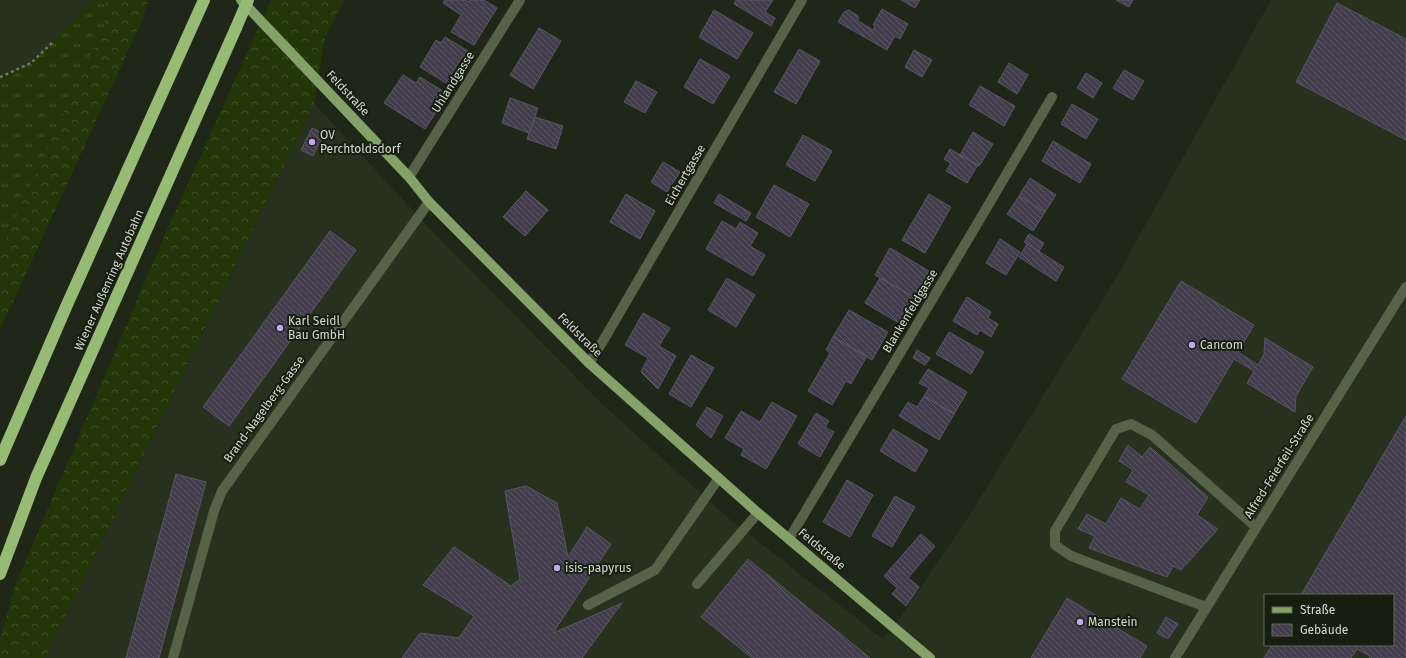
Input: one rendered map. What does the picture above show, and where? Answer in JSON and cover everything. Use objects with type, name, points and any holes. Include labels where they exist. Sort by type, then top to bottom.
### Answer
[{"type":"highway","points":[[0,460],[3,448],[204,0]]},
{"type":"highway","name":"Wiener Außenring Autobahn","points":[[0,574],[36,478],[248,0]]},
{"type":"main road","name":"Feldstraße","points":[[241,0],[409,178],[429,202],[589,363],[758,513],[930,658]]},
{"type":"street","name":"Uhlandgasse","points":[[409,178],[520,0]]},
{"type":"street","name":"Eichertgasse","points":[[589,363],[802,0]]},
{"type":"street","name":"Blankenfeldgasse","points":[[789,539],[1052,97]]},
{"type":"street","name":"Brand-Nagelberg-Gasse","points":[[173,658],[214,510],[222,491],[429,202]]},
{"type":"street","name":"Alfred-Feierfeil-Straße","points":[[1174,658],[1406,287]]},
{"type":"street","points":[[1206,607],[1071,556],[1055,545],[1055,530],[1116,429],[1131,424],[1152,435],[1256,527]]},
{"type":"street","points":[[588,604],[655,570],[719,478]]},
{"type":"street","points":[[696,584],[758,513]]},
{"type":"path","points":[[0,78],[31,64],[54,41]]},
{"type":"shaded area","points":[[0,0],[138,0],[0,315]]},
{"type":"shaded area","points":[[1271,0],[1406,0],[1406,658],[45,658],[314,103],[428,227],[603,405],[727,517],[883,639],[908,606],[967,519],[1114,281]]},
{"type":"green space","points":[[92,0],[105,0],[105,24],[0,251],[0,77],[31,63],[54,41]]},
{"type":"green space","points":[[105,0],[148,0],[141,23],[0,330],[0,251],[105,24]]},
{"type":"green space","points":[[271,0],[344,0],[325,37],[314,103],[45,658],[0,658],[0,640],[15,586],[166,232]]},
{"type":"building","points":[[445,0],[466,0],[469,2],[470,0],[484,0],[497,8],[474,45],[451,32],[461,15],[443,3]]},
{"type":"building","points":[[736,0],[773,0],[765,12],[775,18],[771,26],[734,4]]},
{"type":"building","points":[[901,0],[920,0],[915,8]]},
{"type":"building","points":[[1116,0],[1133,0],[1129,7]]},
{"type":"building","points":[[1337,3],[1406,39],[1406,140],[1296,82]]},
{"type":"building","points":[[882,9],[908,24],[900,39],[895,36],[887,50],[838,22],[844,12],[849,10],[858,16],[858,21],[873,30],[875,26],[873,25]]},
{"type":"building","points":[[714,10],[753,33],[737,59],[699,37]]},
{"type":"building","points":[[539,28],[561,41],[533,89],[510,75]]},
{"type":"building","points":[[445,37],[473,54],[469,61],[462,57],[446,83],[420,67],[436,40],[441,43]]},
{"type":"building","points":[[799,49],[820,61],[796,104],[774,92]]},
{"type":"building","points":[[914,50],[932,60],[922,77],[905,67]]},
{"type":"building","points":[[700,59],[730,76],[713,104],[684,87]]},
{"type":"building","points":[[1009,63],[1028,75],[1017,94],[998,82]]},
{"type":"building","points":[[1124,70],[1144,81],[1133,100],[1113,88]]},
{"type":"building","points":[[1086,73],[1102,83],[1093,98],[1077,88]]},
{"type":"building","points":[[403,75],[416,83],[420,77],[448,94],[425,129],[384,103]]},
{"type":"building","points":[[636,81],[657,92],[645,113],[624,102]]},
{"type":"building","points":[[980,86],[1015,106],[1004,126],[969,105]]},
{"type":"building","points":[[510,98],[538,108],[529,133],[502,123]]},
{"type":"building","points":[[1072,104],[1098,119],[1086,139],[1061,124]]},
{"type":"building","points":[[535,117],[563,126],[556,149],[527,139]]},
{"type":"building","name":"OV Perchtoldsdorf","points":[[312,128],[324,134],[313,156],[301,150]]},
{"type":"building","points":[[973,132],[993,144],[979,166],[960,155]]},
{"type":"building","points":[[803,135],[832,151],[815,181],[786,165]]},
{"type":"building","points":[[1053,141],[1091,164],[1080,183],[1042,161]]},
{"type":"building","points":[[950,149],[978,165],[967,183],[946,171],[951,163],[944,159]]},
{"type":"building","points":[[663,162],[680,172],[667,192],[651,182]]},
{"type":"building","points":[[1030,178],[1056,195],[1045,212],[1019,196]]},
{"type":"building","points":[[774,185],[809,204],[790,237],[756,217]]},
{"type":"building","points":[[526,191],[548,210],[525,236],[503,217]]},
{"type":"building","points":[[626,194],[655,211],[640,239],[610,222]]},
{"type":"building","points":[[719,194],[751,213],[746,221],[714,203]]},
{"type":"building","points":[[929,194],[951,207],[925,253],[902,240]]},
{"type":"building","points":[[1019,196],[1045,212],[1033,231],[1007,214]]},
{"type":"building","points":[[722,221],[736,229],[740,222],[758,233],[750,246],[765,255],[753,276],[706,249]]},
{"type":"building","name":"Karl Seidl Bau GmbH","points":[[330,231],[356,250],[229,426],[203,407]]},
{"type":"building","points":[[1029,234],[1044,243],[1039,251],[1024,242]]},
{"type":"building","points":[[1000,239],[1020,252],[1006,275],[986,263]]},
{"type":"building","points":[[1027,244],[1064,267],[1056,281],[1019,257]]},
{"type":"building","points":[[890,248],[929,271],[914,297],[875,275]]},
{"type":"building","points":[[727,278],[755,295],[736,327],[708,310]]},
{"type":"building","points":[[880,278],[914,297],[899,323],[865,303]]},
{"type":"building","name":"Cancom","points":[[1181,281],[1254,325],[1238,352],[1258,365],[1264,354],[1265,338],[1313,367],[1296,396],[1295,412],[1247,383],[1254,371],[1234,359],[1196,423],[1122,379]]},
{"type":"building","points":[[967,297],[991,312],[988,318],[998,324],[991,337],[980,330],[977,335],[953,321]]},
{"type":"building","points":[[849,310],[888,332],[872,360],[833,337]]},
{"type":"building","points":[[643,313],[670,328],[659,346],[676,356],[658,389],[641,372],[648,358],[625,345]]},
{"type":"building","points":[[949,332],[984,352],[971,374],[936,354]]},
{"type":"building","points":[[833,337],[867,356],[851,384],[846,381],[832,405],[808,391],[830,353],[826,350]]},
{"type":"building","points":[[917,350],[930,358],[925,365],[913,358]]},
{"type":"building","points":[[691,355],[714,368],[691,407],[669,394]]},
{"type":"building","points":[[928,369],[967,392],[954,414],[924,396],[929,388],[919,383]]},
{"type":"building","points":[[924,396],[954,414],[939,440],[899,416],[908,402],[917,407]]},
{"type":"building","points":[[772,402],[797,416],[766,469],[741,455],[744,449],[725,438],[741,411],[760,422]]},
{"type":"building","points":[[707,407],[723,416],[711,438],[696,425]]},
{"type":"building","points":[[816,413],[829,421],[825,427],[834,432],[820,457],[798,444]]},
{"type":"building","points":[[1406,416],[1406,658],[1369,658],[1370,656],[1357,649],[1351,658],[1264,658],[1271,646],[1394,646],[1394,594],[1302,594]]},
{"type":"building","points":[[893,429],[928,450],[915,472],[880,451]]},
{"type":"building","points":[[1128,445],[1142,457],[1150,447],[1208,497],[1197,515],[1218,529],[1181,570],[1173,566],[1167,577],[1089,548],[1095,536],[1078,529],[1087,514],[1106,524],[1121,498],[1140,509],[1149,495],[1126,482],[1133,470],[1119,461]]},
{"type":"building","points":[[176,474],[206,482],[159,658],[126,658]]},
{"type":"building","points":[[847,480],[873,495],[850,537],[823,522]]},
{"type":"building","name":"isis-papyrus","points":[[526,486],[557,503],[568,557],[587,527],[611,544],[553,633],[622,603],[582,658],[402,658],[420,633],[459,638],[474,616],[423,585],[454,547],[511,586],[520,579],[505,491]]},
{"type":"building","points":[[895,496],[915,507],[892,547],[872,536]]},
{"type":"building","points":[[921,534],[935,546],[908,578],[919,587],[906,606],[892,594],[897,588],[884,576]]},
{"type":"building","points":[[748,559],[870,658],[752,658],[701,617]]},
{"type":"building","name":"Manstein","points":[[1067,598],[1147,646],[1140,658],[1031,658]]},
{"type":"building","points":[[1166,617],[1178,624],[1168,639],[1157,633]]},
{"type":"place","name":"OV Perchtoldsdorf","points":[[312,142]]},
{"type":"place","name":"Karl Seidl Bau GmbH","points":[[280,328]]},
{"type":"place","name":"Cancom","points":[[1192,345]]},
{"type":"place","name":"isis-papyrus","points":[[557,568]]},
{"type":"place","name":"Manstein","points":[[1080,622]]}]
